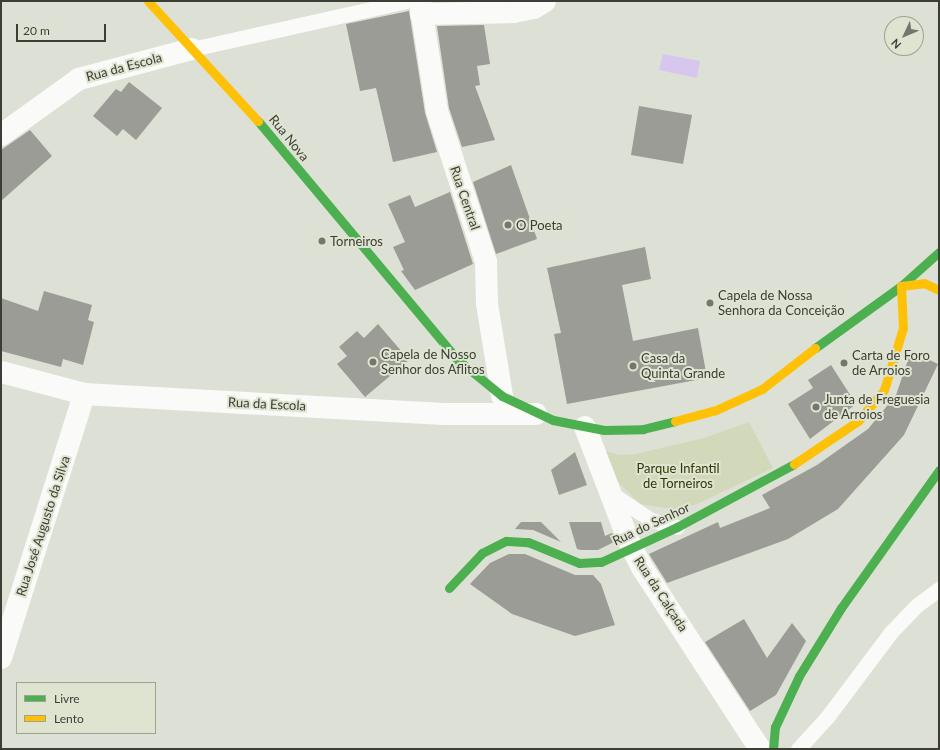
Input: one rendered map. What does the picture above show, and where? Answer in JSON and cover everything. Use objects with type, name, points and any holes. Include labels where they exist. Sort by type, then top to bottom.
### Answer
[{"type":"street","name":"Rua Nova","points":[[148,1],[235,94],[402,297],[458,360],[502,396],[536,414],[585,427],[644,429],[709,413],[743,399],[776,379],[863,311],[901,286]]},
{"type":"street","points":[[416,5],[514,12],[534,8],[545,1]]},
{"type":"street","name":"Rua Central","points":[[416,5],[442,132],[486,262],[487,304],[502,396]]},
{"type":"street","name":"Rua da Escola","points":[[1,135],[79,79],[192,49]]},
{"type":"street","points":[[901,286],[939,252]]},
{"type":"street","points":[[901,286],[924,282],[939,290]]},
{"type":"street","name":"Rua do Senhor","points":[[449,588],[482,553],[506,541],[528,542],[578,563],[601,562],[677,527],[810,456],[867,413],[884,390],[900,345],[903,310],[901,286]]},
{"type":"street","name":"Rua da Escola","points":[[1,372],[84,394],[443,414],[536,414]]},
{"type":"street","name":"Rua José Augusto da Silva","points":[[1,658],[84,394]]},
{"type":"street","name":"Rua da Calçada","points":[[585,427],[632,548],[760,749]]},
{"type":"street","points":[[773,749],[775,727],[799,676],[841,608],[939,470]]},
{"type":"lane","points":[[192,49],[416,5]]},
{"type":"lane","points":[[611,493],[651,520],[677,527]]},
{"type":"lane","points":[[798,749],[828,716],[891,632],[917,605],[939,589]]},
{"type":"green space","name":"Parque Infantil de Torneiros","points":[[749,422],[773,468],[695,505],[673,509],[640,504],[616,480],[602,450],[620,455],[636,454],[704,438]]},
{"type":"shaded area","points":[[663,54],[700,61],[697,78],[659,70]]},
{"type":"building","points":[[409,11],[425,113],[437,152],[393,162],[376,88],[360,91],[346,24]]},
{"type":"building","points":[[484,25],[490,64],[477,66],[480,85],[475,86],[495,140],[462,147],[449,108],[437,26]]},
{"type":"building","points":[[129,82],[162,108],[136,140],[123,129],[117,136],[93,116],[116,89],[121,92]]},
{"type":"building","points":[[639,106],[692,115],[683,164],[631,155]]},
{"type":"building","points":[[30,130],[52,156],[1,201],[1,150]]},
{"type":"building","points":[[511,165],[537,239],[496,254],[473,182]]},
{"type":"building","points":[[450,192],[473,264],[415,290],[401,271],[404,270],[393,247],[405,242],[388,204],[410,195],[415,207]]},
{"type":"building","points":[[645,247],[651,279],[622,285],[633,341],[698,328],[707,378],[567,404],[554,334],[561,333],[547,268]]},
{"type":"building","points":[[44,291],[92,305],[88,320],[94,322],[83,365],[63,359],[61,367],[1,351],[1,298],[38,311]]},
{"type":"building","name":"Capela de Nosso Senhor dos Aflitos","points":[[378,324],[409,360],[365,397],[337,364],[347,356],[339,347],[357,331],[364,338]]},
{"type":"building","points":[[911,351],[938,364],[904,435],[838,509],[788,539],[667,583],[649,554],[718,522],[720,528],[770,508],[762,495],[817,465],[868,429],[896,395]]},
{"type":"building","name":"Junta de Freguesia de Arroios","points":[[831,365],[856,404],[810,439],[788,404],[813,388],[808,380]]},
{"type":"building","points":[[575,452],[587,485],[559,495],[551,470]]},
{"type":"building","points":[[521,522],[541,522],[561,542],[533,530],[515,529]]},
{"type":"building","points":[[569,522],[601,522],[605,536],[612,533],[616,541],[598,550],[577,549]]},
{"type":"building","points":[[509,554],[525,554],[575,575],[593,575],[601,584],[615,625],[575,636],[512,614],[470,584],[490,563]]},
{"type":"building","points":[[744,619],[767,658],[792,623],[806,641],[776,695],[750,711],[705,642]]},
{"type":"traffic: fast","points":[[258,121],[458,360],[502,396],[553,420],[604,430],[643,429],[675,421]]},
{"type":"traffic: fast","points":[[815,348],[901,286],[939,252]]},
{"type":"traffic: fast","points":[[449,588],[482,553],[506,541],[528,542],[579,563],[601,562],[677,527],[794,464]]},
{"type":"traffic: fast","points":[[773,749],[775,727],[799,676],[841,608],[939,470]]},
{"type":"traffic: slow","points":[[148,1],[258,121]]},
{"type":"traffic: slow","points":[[901,286],[924,283],[939,290]]},
{"type":"traffic: slow","points":[[794,464],[858,421],[884,390],[903,328],[901,286]]},
{"type":"traffic: slow","points":[[675,421],[716,410],[762,389],[815,348]]},
{"type":"place","name":"O Poeta","points":[[508,225]]},
{"type":"place","name":"Torneiros","points":[[322,241]]},
{"type":"place","name":"Capela de Nossa Senhora da Conceição","points":[[710,303]]},
{"type":"place","name":"Capela de Nosso Senhor dos Aflitos","points":[[373,362]]},
{"type":"place","name":"Carta de Foro de Arroios","points":[[844,363]]},
{"type":"place","name":"Casa da Quinta Grande","points":[[633,366]]},
{"type":"place","name":"Junta de Freguesia de Arroios","points":[[816,407]]}]
